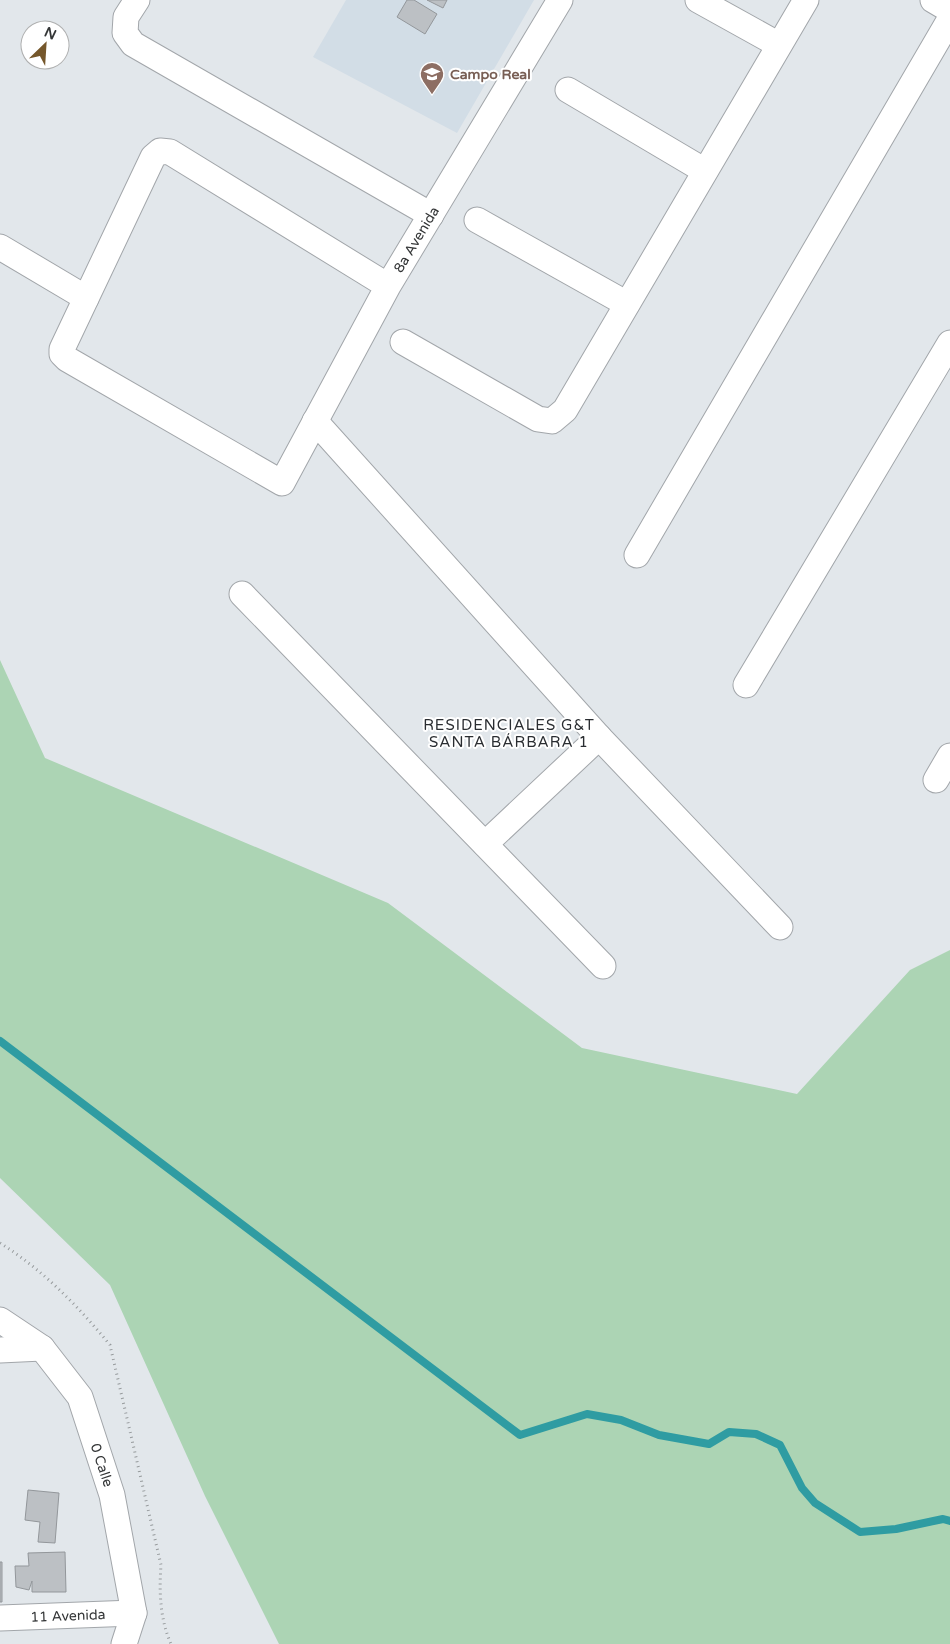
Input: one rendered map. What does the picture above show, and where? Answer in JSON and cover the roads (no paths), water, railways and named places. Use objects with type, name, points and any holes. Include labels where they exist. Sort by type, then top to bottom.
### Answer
[{"type":"street","points":[[137,0],[126,17],[125,33],[133,44],[431,215]]},
{"type":"street","name":"8a Avenida","points":[[86,298],[62,349],[62,354],[67,360],[282,483],[388,286],[560,0]]},
{"type":"street","points":[[698,0],[779,45]]},
{"type":"street","points":[[402,342],[538,419],[552,421],[564,410],[806,0]]},
{"type":"street","points":[[932,0],[950,10]]},
{"type":"street","points":[[637,555],[950,19]]},
{"type":"street","points":[[568,90],[705,171]]},
{"type":"street","points":[[0,247],[86,298],[153,157],[160,151],[170,152],[388,286]]},
{"type":"street","points":[[477,220],[627,304]]},
{"type":"street","points":[[746,685],[950,343]]},
{"type":"street","points":[[315,421],[599,736],[780,927]]},
{"type":"street","points":[[242,594],[603,966]]},
{"type":"street","points":[[485,844],[599,736]]},
{"type":"street","points":[[936,780],[950,756]]},
{"type":"street","name":"0 Calle","points":[[0,1320],[42,1348],[80,1397],[112,1495],[134,1613],[124,1644]]},
{"type":"street","points":[[0,1350],[42,1348]]},
{"type":"street","name":"11 Avenida","points":[[0,1618],[134,1613]]},
{"type":"waterway","points":[[0,1041],[520,1435],[587,1414],[621,1420],[659,1435],[709,1444],[729,1432],[756,1434],[780,1445],[802,1488],[815,1503],[860,1532],[896,1529],[943,1519],[950,1521]]},
{"type":"place","name":"Campo Real","points":[[432,95]]},
{"type":"district","name":"RESIDENCIALES G&T SANTA BÁRBARA 1","points":[[509,734]]}]
